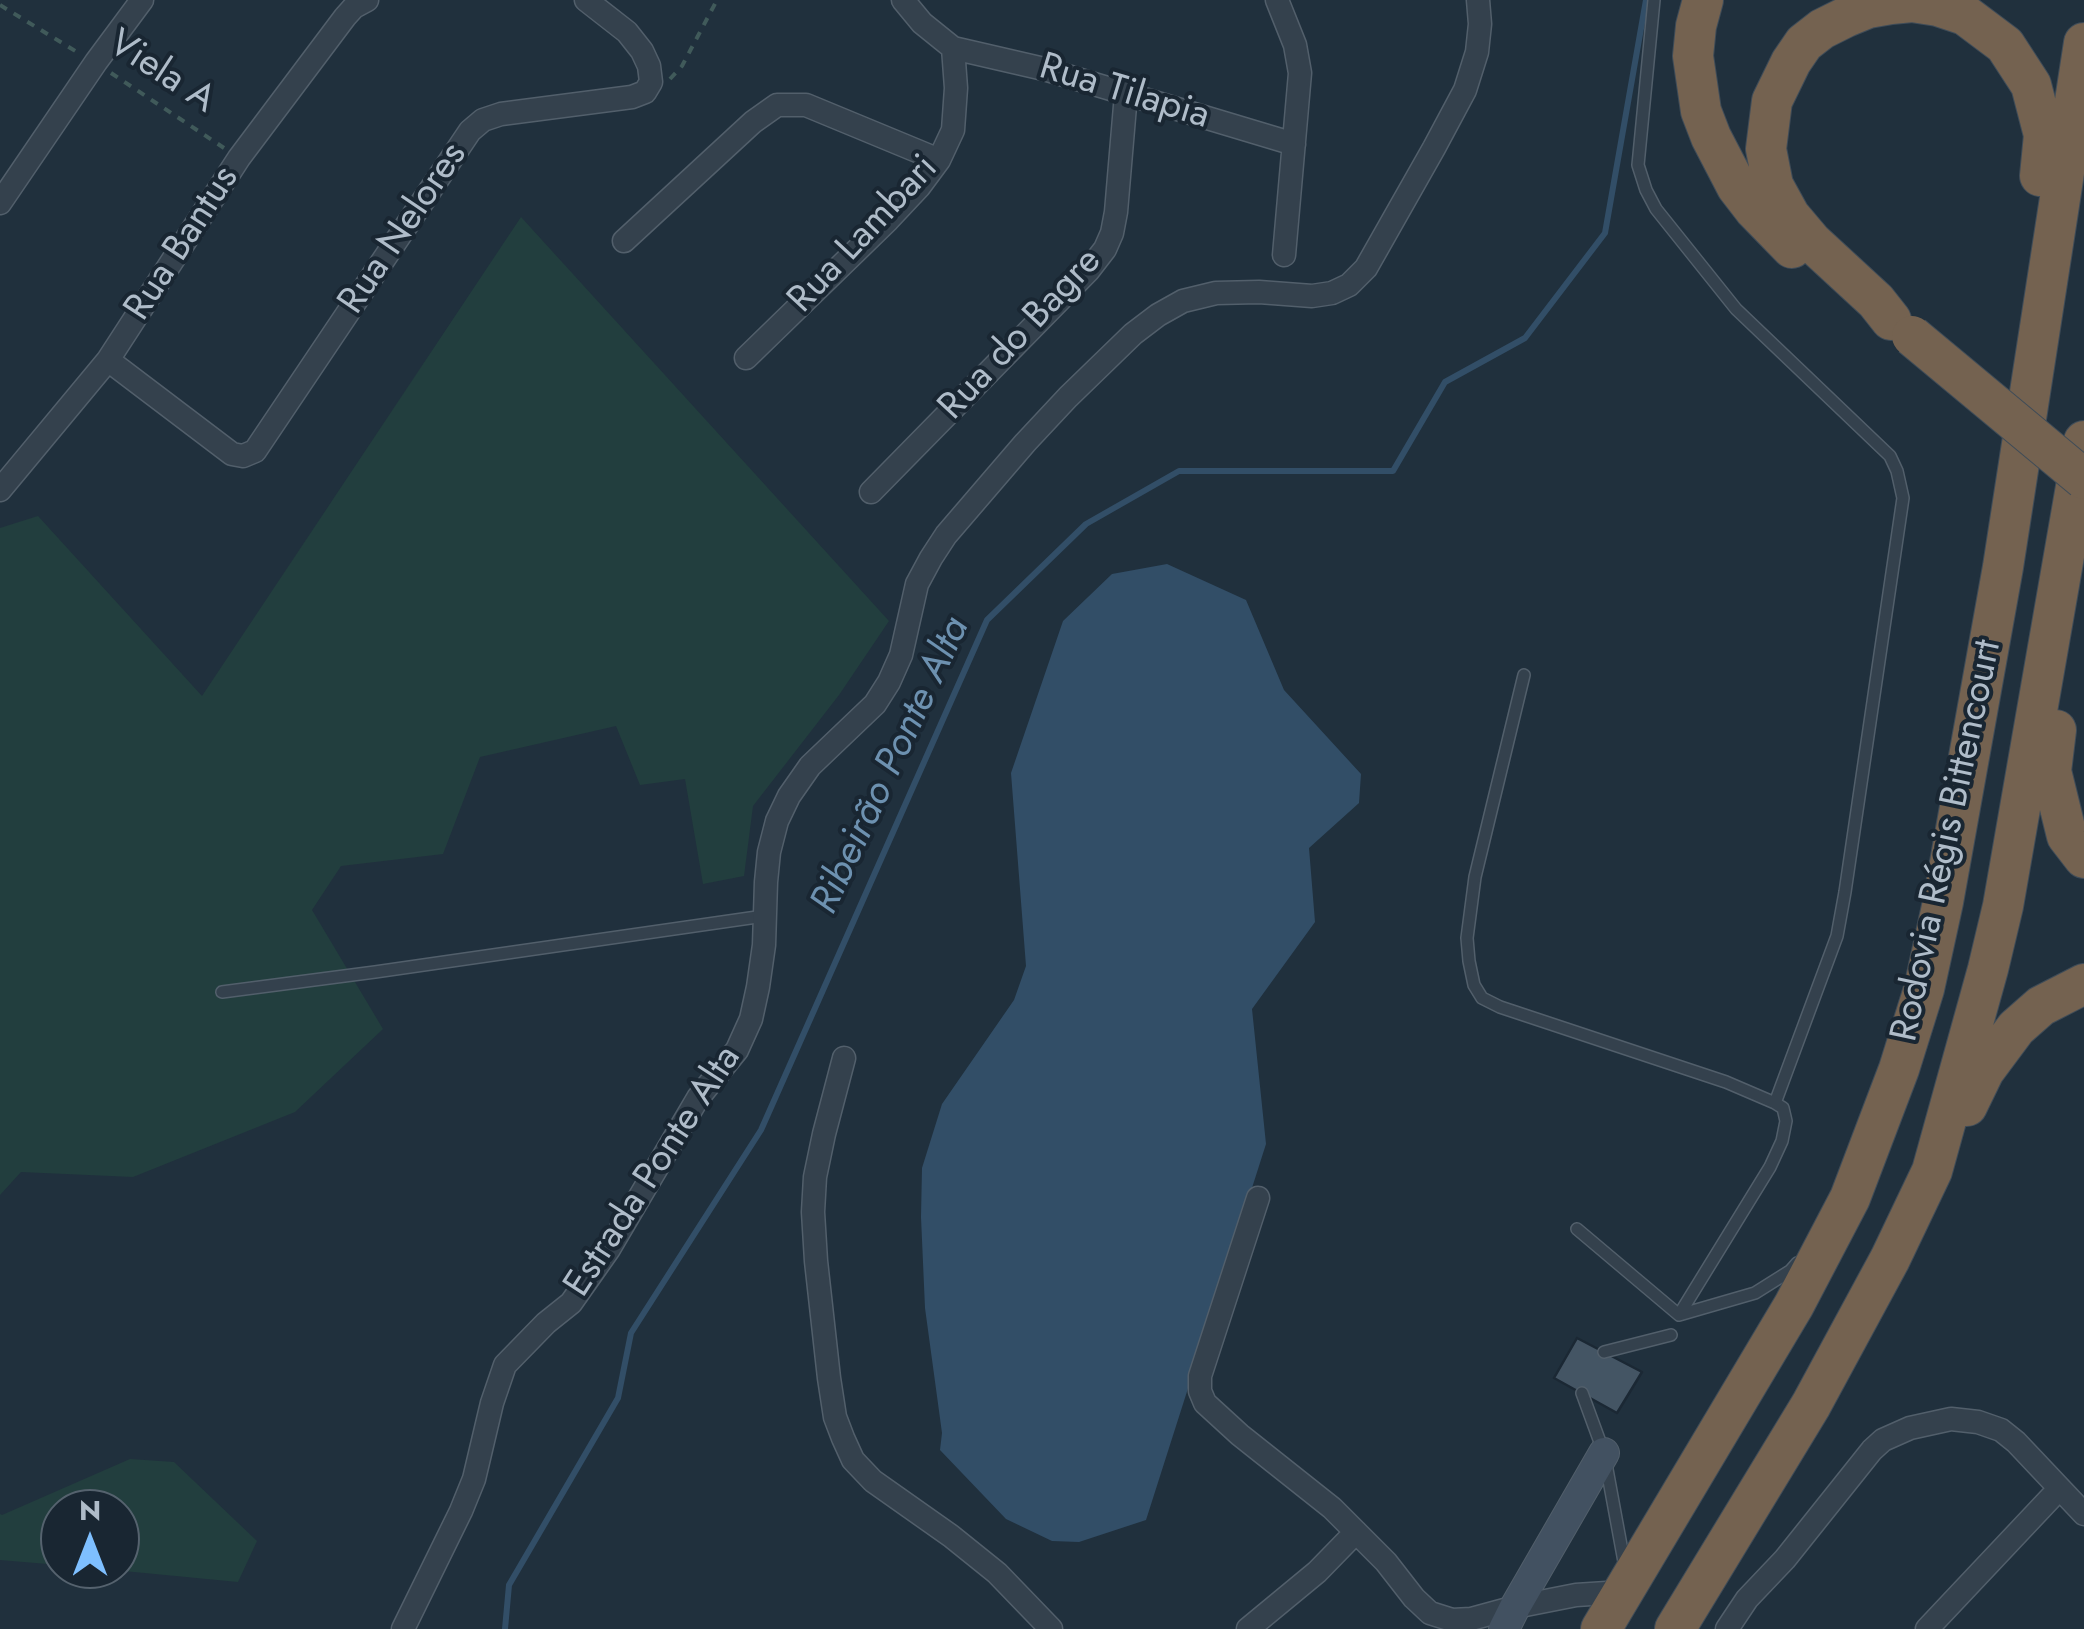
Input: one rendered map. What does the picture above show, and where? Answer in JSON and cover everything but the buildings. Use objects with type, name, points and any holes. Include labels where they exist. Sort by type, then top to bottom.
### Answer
[{"type":"highway","points":[[1703,0],[1694,40],[1695,84],[1706,124],[1730,176],[1754,208],[1830,285],[1901,328],[2082,466],[2050,771],[2067,836],[2084,858]]},
{"type":"highway","points":[[1901,328],[1790,216],[1774,185],[1766,149],[1772,102],[1781,79],[1804,43],[1868,8],[1912,2],[1964,15],[2005,46],[2032,85],[2040,113],[2042,154],[2033,232],[2015,324],[2003,439],[2012,506]]},
{"type":"highway","name":"Rodovia Régis Bittencourt","points":[[1601,1629],[1794,1306],[1850,1198],[1924,988],[1996,607],[2084,43]]},
{"type":"highway","name":"Rodovia Régis Bittencourt","points":[[1675,1629],[1819,1390],[1932,1170],[2003,906],[2082,466]]},
{"type":"highway","points":[[1932,1170],[1984,1071],[2016,1028],[2041,1006],[2084,984]]},
{"type":"street","points":[[0,203],[142,0]]},
{"type":"street","name":"Rua Bantus","points":[[0,490],[108,360],[239,158],[345,17],[367,0]]},
{"type":"street","points":[[586,0],[627,32],[642,51],[650,74]]},
{"type":"street","points":[[903,0],[922,24],[953,48]]},
{"type":"street","points":[[1277,0],[1296,44],[1300,74],[1284,255]]},
{"type":"street","name":"Estrada Ponte Alta","points":[[403,1629],[474,1479],[505,1365],[588,1282],[698,1098],[737,1050],[751,1019],[764,945],[769,852],[777,821],[788,796],[810,766],[875,704],[889,682],[901,655],[917,584],[946,534],[1068,396],[1158,315],[1183,301],[1216,293],[1332,294],[1349,285],[1366,268],[1464,90],[1477,52],[1478,0]]},
{"type":"street","name":"Rua Tilapia","points":[[953,48],[1025,64],[1294,144]]},
{"type":"street","name":"Rua Lambari","points":[[746,358],[888,220],[939,160],[953,130],[953,48]]},
{"type":"street","name":"Rua Nelores","points":[[108,360],[232,454],[243,456],[255,451],[470,131],[483,120],[501,114],[632,97],[644,92],[650,74]]},
{"type":"street","name":"Rua do Bagre","points":[[871,492],[1088,271],[1105,249],[1116,212],[1126,94]]},
{"type":"street","points":[[624,241],[753,122],[777,106],[806,105],[939,160]]},
{"type":"street","points":[[844,1058],[815,1178],[813,1212],[835,1417],[853,1460],[873,1482],[997,1573],[1051,1629]]},
{"type":"street","points":[[1258,1198],[1200,1376],[1204,1403],[1311,1490],[1386,1562],[1430,1612],[1452,1620],[1509,1618],[1576,1595],[1625,1587]]},
{"type":"street","points":[[1726,1629],[1883,1440],[1910,1428],[1952,1419],[2001,1430],[2084,1514]]},
{"type":"street","points":[[1509,1618],[1604,1453]]},
{"type":"street","points":[[1938,1625],[2059,1489]]},
{"type":"street","points":[[1248,1629],[1317,1572],[1356,1532]]},
{"type":"lane","points":[[1654,0],[1638,165],[1646,190],[1656,209],[1736,308],[1890,456],[1903,498],[1836,936],[1775,1103]]},
{"type":"lane","points":[[1524,674],[1472,894],[1466,938],[1474,985],[1482,998],[1500,1007],[1726,1082],[1783,1108],[1786,1121],[1782,1141],[1770,1168],[1679,1314]]},
{"type":"lane","points":[[222,992],[764,916]]},
{"type":"lane","points":[[1679,1314],[1755,1294],[1790,1270],[1820,1241],[1850,1198]]},
{"type":"lane","points":[[1576,1229],[1679,1314]]},
{"type":"lane","points":[[1604,1352],[1671,1335]]},
{"type":"lane","points":[[1582,1393],[1604,1453],[1625,1587]]},
{"type":"path","points":[[650,74],[663,83],[682,66],[716,0]]},
{"type":"path","name":"Viela A","points":[[0,5],[96,62],[239,158]]},
{"type":"green space","points":[[521,217],[889,621],[839,695],[753,806],[744,876],[703,884],[685,779],[640,785],[616,726],[480,757],[443,854],[341,866],[312,910],[383,1029],[295,1112],[133,1177],[21,1172],[0,1195],[0,528],[38,516],[202,696]]},
{"type":"green space","points":[[130,1459],[174,1462],[257,1541],[238,1582],[140,1573],[140,1489],[61,1489]]},
{"type":"green space","points":[[40,1498],[40,1563],[0,1560],[2,1515]]},
{"type":"water","points":[[1167,564],[1246,600],[1284,690],[1361,774],[1359,803],[1309,848],[1315,922],[1252,1009],[1266,1144],[1146,1520],[1079,1542],[1052,1541],[1006,1519],[940,1450],[942,1433],[925,1308],[922,1168],[942,1104],[1014,1000],[1026,966],[1011,773],[1063,621],[1112,574]]},
{"type":"waterway","name":"Ribeirão Ponte Alta","points":[[505,1629],[509,1585],[618,1398],[631,1333],[761,1130],[987,620],[1086,524],[1179,471],[1393,471],[1445,382],[1525,338],[1605,233],[1646,0]]}]
